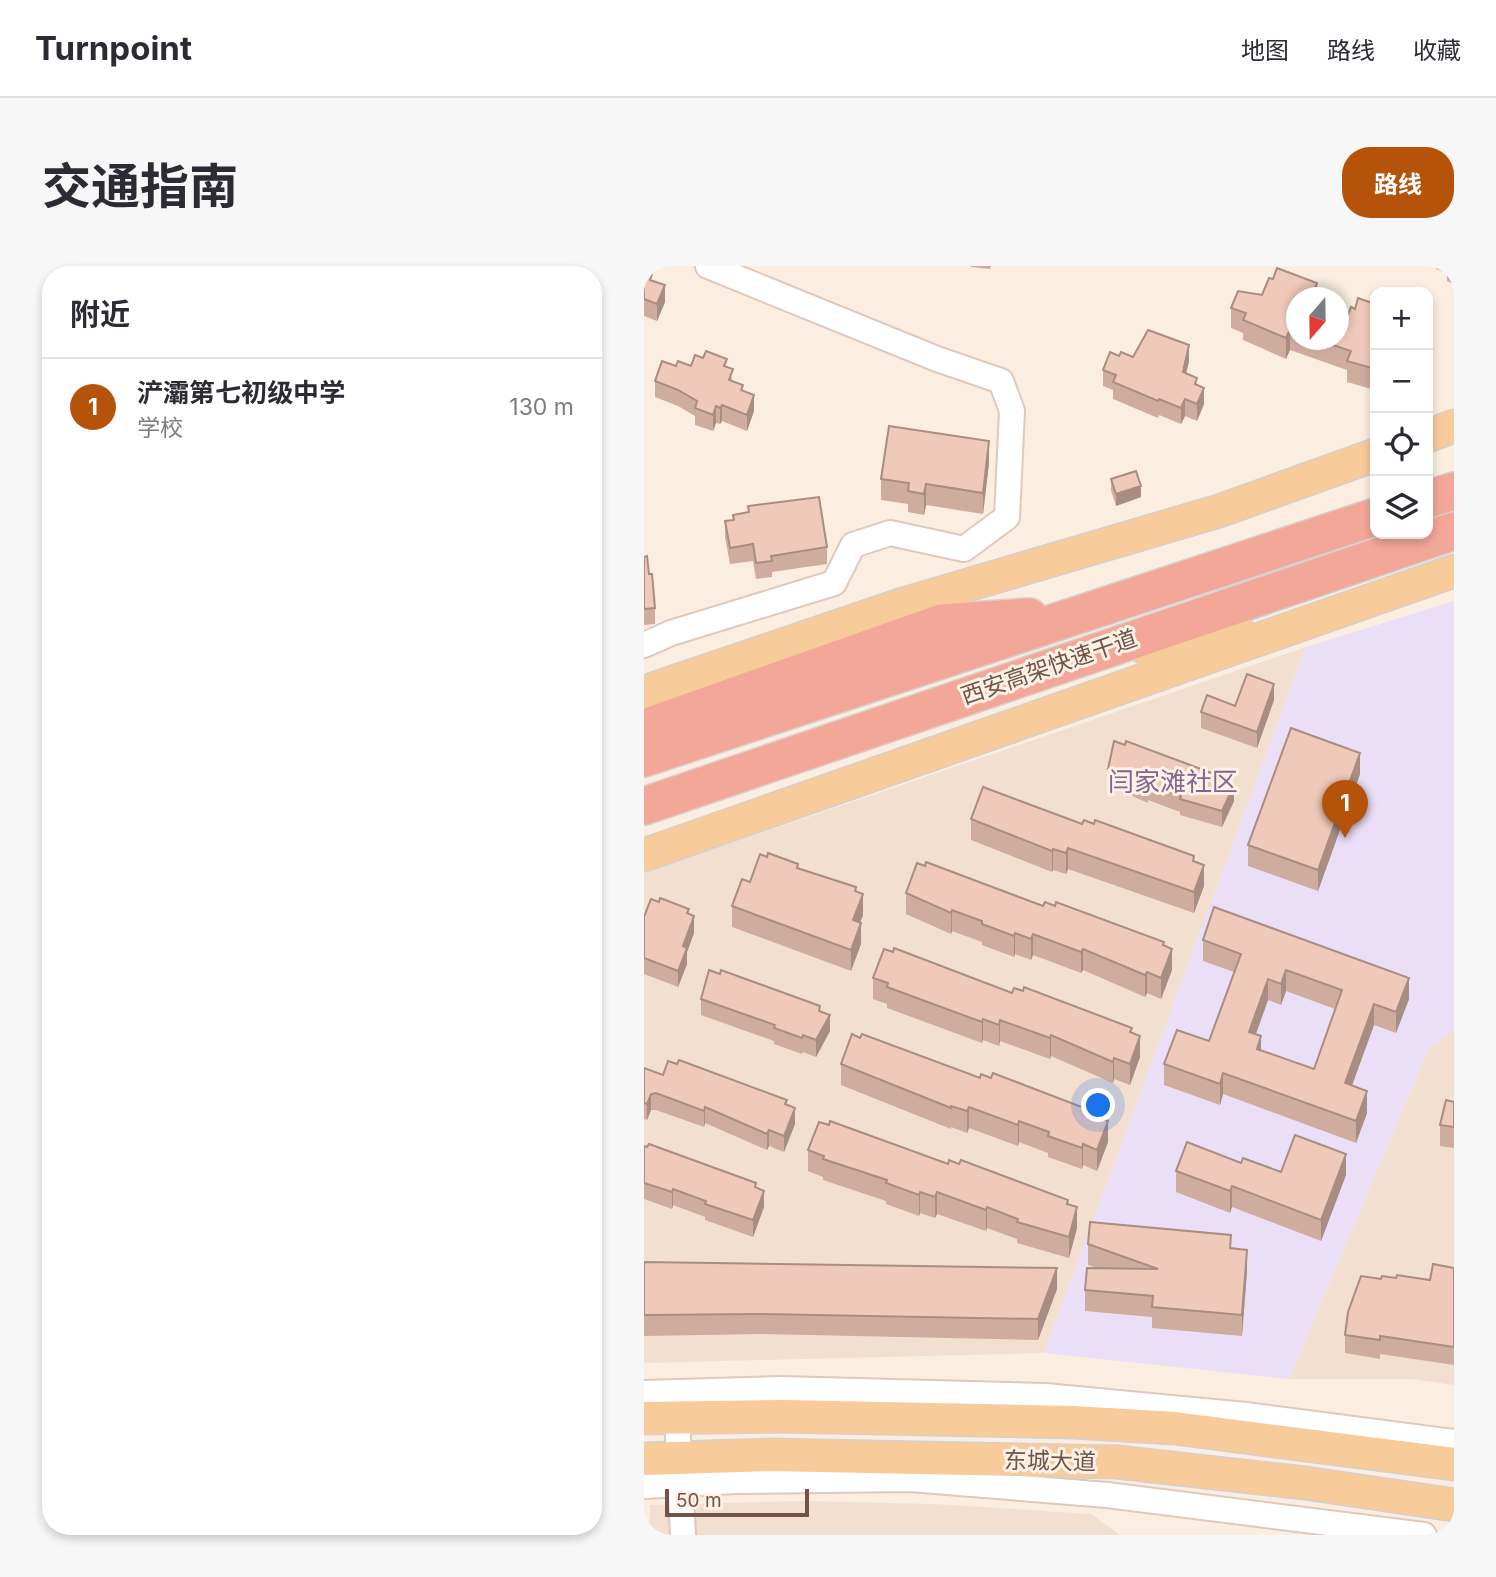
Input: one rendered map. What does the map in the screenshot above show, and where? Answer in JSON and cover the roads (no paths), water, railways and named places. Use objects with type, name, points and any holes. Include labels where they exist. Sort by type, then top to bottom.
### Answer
[{"type":"highway","points":[[1433,497],[1454,491]]},
{"type":"highway","name":"西安高架快速干道","points":[[644,758],[1370,519]]},
{"type":"highway","name":"西安高架快速干道","points":[[644,806],[902,716],[1454,531]]},
{"type":"highway","points":[[644,728],[942,623],[1086,612]]},
{"type":"highway","points":[[644,827],[849,755],[902,716]]},
{"type":"main road","points":[[1433,434],[1454,426]]},
{"type":"main road","points":[[644,692],[900,605],[1219,511],[1370,457]]},
{"type":"main road","points":[[644,855],[1454,570]]},
{"type":"main road","points":[[1061,663],[1320,618]]},
{"type":"main road","name":"东城大道","points":[[644,1418],[1086,1422],[1175,1428],[1454,1464]]},
{"type":"main road","name":"东城大道","points":[[644,1459],[680,1471],[770,1455],[1117,1462],[1304,1483],[1454,1505]]},
{"type":"street","points":[[644,645],[671,633],[834,583],[853,545],[890,533],[964,549],[1007,517],[1012,411],[1001,381],[937,359],[708,266]]},
{"type":"street","points":[[644,1393],[781,1389],[1045,1396],[1246,1415],[1454,1442]]},
{"type":"street","points":[[677,1417],[684,1535]]},
{"type":"street","points":[[644,1486],[680,1471],[910,1479],[1107,1495],[1424,1535]]},
{"type":"place","name":"浐灞第七初级中学","points":[[1345,838]]},
{"type":"district","name":"闫家滩社区","points":[[1173,782]]}]
